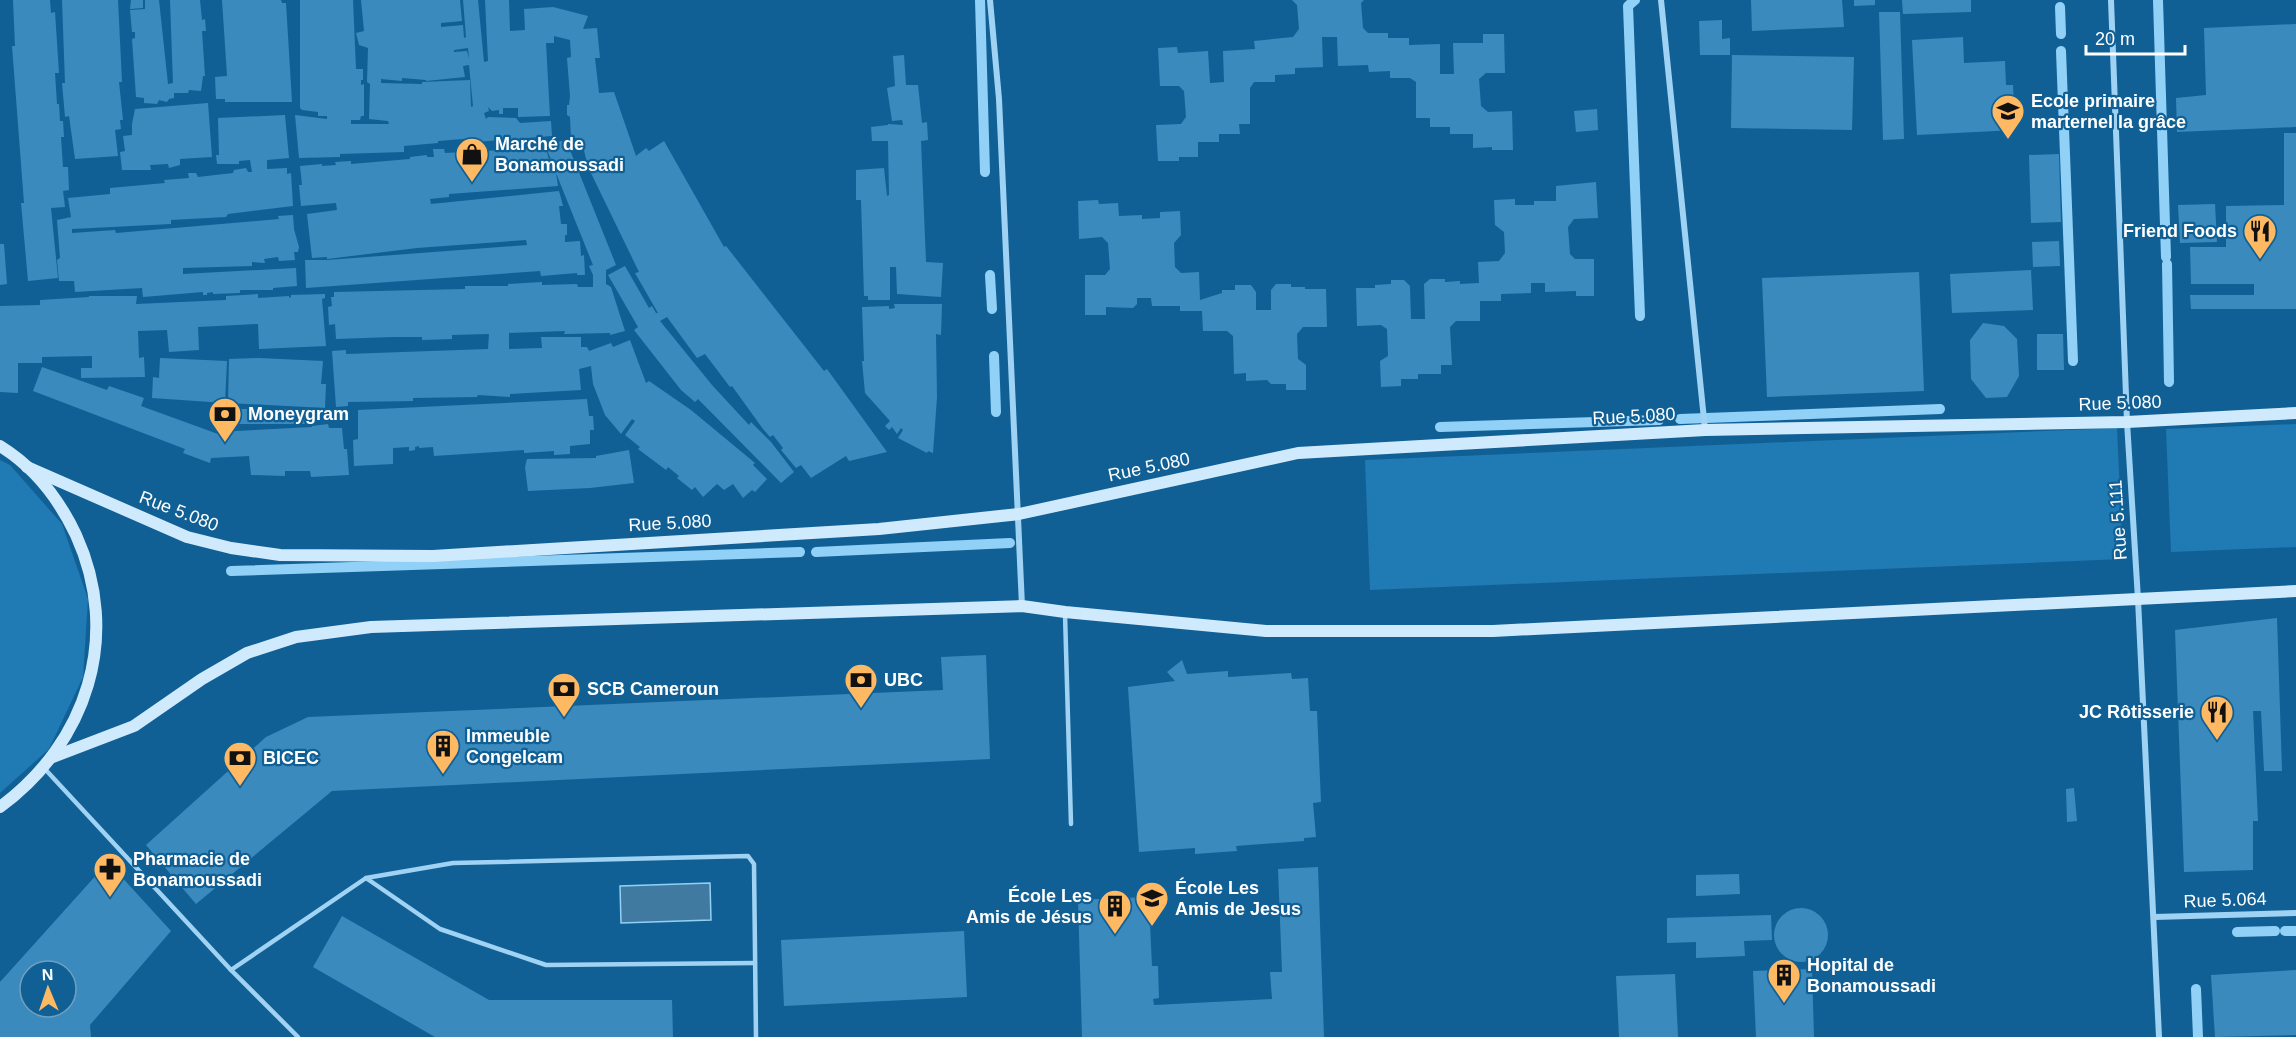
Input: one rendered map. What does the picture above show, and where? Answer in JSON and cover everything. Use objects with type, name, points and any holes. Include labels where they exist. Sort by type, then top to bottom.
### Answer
[{"type":"main road","name":"Rue 5.080","points":[[27,467],[187,537],[231,548],[280,555],[433,556],[879,529],[1019,514],[1298,453],[1705,430],[2127,422],[2296,413]]},
{"type":"main road","points":[[0,446],[27,467],[47,488],[68,517],[83,550],[93,584],[97,619],[95,655],[87,690],[74,723],[44,768],[21,792],[0,807]]},
{"type":"main road","points":[[53,757],[134,726],[202,679],[248,653],[296,637],[371,627],[1022,606],[1266,631],[1493,631],[2296,591]]},
{"type":"street","points":[[990,0],[999,99],[1022,606]]},
{"type":"street","points":[[1661,0],[1705,430]]},
{"type":"street","name":"Rue 5.111","points":[[2111,0],[2127,422],[2138,598],[2158,1037]]},
{"type":"street","name":"Rue 5.064","points":[[2154,917],[2296,913]]},
{"type":"lane","points":[[1065,612],[1071,824]]},
{"type":"lane","points":[[44,768],[231,970],[298,1037]]},
{"type":"lane","points":[[231,970],[366,878],[453,863],[748,856],[754,864],[756,1037]]},
{"type":"lane","points":[[366,878],[440,929],[546,965],[755,963]]},
{"type":"shaded area","points":[[2296,424],[2296,547],[2171,552],[2166,429]]},
{"type":"shaded area","points":[[2117,428],[2123,559],[1370,590],[1365,460]]},
{"type":"shaded area","points":[[0,460],[10,465],[62,524],[88,599],[83,677],[49,749],[0,793]]},
{"type":"shaded area","points":[[710,883],[711,920],[621,923],[620,886]]},
{"type":"building","points":[[13,0],[50,0],[51,13],[55,12],[59,73],[55,73],[57,104],[59,104],[60,121],[63,121],[64,137],[61,137],[63,167],[68,167],[69,190],[63,191],[65,207],[51,208],[58,278],[28,281],[12,46],[15,46]]},
{"type":"building","points":[[62,0],[118,0],[122,82],[119,82],[123,120],[120,120],[121,129],[115,130],[118,156],[75,159],[69,116],[65,117],[62,83],[65,83]]},
{"type":"building","points":[[131,0],[143,0],[143,8],[130,9]]},
{"type":"building","points":[[145,0],[159,0],[168,84],[173,83],[170,0],[200,0],[202,20],[205,19],[206,31],[202,31],[205,76],[203,76],[201,91],[189,90],[188,93],[174,93],[174,98],[167,102],[159,100],[157,104],[144,103],[144,98],[136,97],[132,39],[135,38],[135,32],[132,32],[130,10],[145,9]]},
{"type":"building","points":[[222,0],[281,0],[282,3],[286,3],[292,102],[225,102],[225,99],[216,99],[215,77],[227,76]]},
{"type":"building","points":[[300,0],[353,0],[356,69],[363,69],[361,85],[364,84],[364,116],[361,116],[360,120],[351,120],[351,124],[389,124],[388,121],[369,119],[368,48],[359,45],[356,33],[364,31],[361,0],[460,0],[462,21],[441,23],[441,27],[463,25],[464,38],[466,37],[463,0],[478,0],[484,62],[488,61],[485,0],[509,0],[510,31],[525,30],[524,9],[553,7],[588,16],[583,29],[597,28],[600,58],[595,58],[599,93],[614,92],[636,156],[646,148],[649,151],[664,141],[724,247],[726,246],[824,371],[827,369],[887,452],[849,461],[846,456],[811,478],[801,465],[796,468],[781,450],[783,448],[773,435],[770,437],[763,429],[705,354],[697,358],[667,317],[660,321],[712,385],[749,425],[751,422],[771,442],[794,472],[781,483],[698,399],[695,402],[681,390],[634,330],[638,327],[608,275],[625,266],[649,308],[652,306],[658,313],[635,273],[639,272],[588,167],[581,138],[571,138],[570,117],[567,115],[570,96],[567,58],[571,57],[570,40],[554,36],[554,43],[546,43],[550,116],[518,117],[518,108],[503,108],[503,114],[499,114],[499,110],[492,111],[488,107],[489,111],[484,113],[486,119],[488,117],[516,118],[520,123],[551,121],[552,136],[475,142],[475,138],[438,141],[438,143],[404,146],[404,152],[299,158],[295,115],[327,119],[327,116],[318,116],[318,112],[300,108]],"holes":[[[468,48],[469,59],[467,51],[454,52],[454,50]],[[469,65],[473,106],[471,107],[470,80],[422,82],[422,84],[381,83],[381,79],[402,81],[402,78],[426,81],[465,77],[463,66]]]},
{"type":"building","points":[[1292,0],[1364,0],[1361,3],[1363,28],[1368,33],[1388,33],[1388,38],[1409,38],[1409,45],[1440,44],[1440,74],[1454,74],[1453,43],[1483,43],[1483,34],[1504,34],[1505,73],[1486,73],[1479,79],[1481,106],[1488,112],[1512,111],[1513,150],[1492,150],[1492,147],[1473,148],[1473,134],[1450,134],[1450,127],[1430,127],[1430,118],[1416,118],[1416,82],[1410,78],[1390,78],[1390,71],[1369,72],[1368,65],[1338,66],[1337,37],[1322,37],[1323,67],[1295,68],[1295,74],[1275,75],[1275,82],[1254,82],[1250,88],[1250,124],[1239,124],[1240,134],[1219,134],[1219,142],[1198,142],[1198,157],[1179,157],[1179,161],[1158,161],[1156,125],[1181,124],[1186,117],[1184,91],[1179,86],[1160,86],[1158,48],[1177,47],[1178,53],[1208,51],[1210,83],[1224,82],[1223,51],[1255,49],[1254,41],[1293,37],[1299,29],[1297,5]]},
{"type":"building","points":[[1751,0],[1842,0],[1844,27],[1752,31]]},
{"type":"building","points":[[1854,0],[1875,0],[1875,5],[1854,6]]},
{"type":"building","points":[[1902,0],[1971,0],[1971,12],[1903,14]]},
{"type":"building","points":[[1879,12],[1900,12],[1904,139],[1883,140]]},
{"type":"building","points":[[1722,20],[1722,39],[1730,38],[1730,55],[1700,55],[1699,21]]},
{"type":"building","points":[[2296,24],[2296,127],[2177,132],[2176,98],[2206,95],[2204,28]]},
{"type":"building","points":[[1963,37],[1964,63],[2005,61],[2006,85],[2013,85],[2015,130],[1917,135],[1912,40]]},
{"type":"building","points":[[904,55],[906,85],[918,85],[922,123],[927,122],[928,140],[921,141],[926,262],[943,263],[941,297],[897,294],[896,267],[890,267],[890,300],[868,300],[868,296],[864,296],[861,200],[856,200],[856,170],[884,168],[887,196],[889,195],[888,141],[872,141],[871,127],[888,124],[903,125],[902,120],[892,121],[887,88],[895,86],[893,56]]},
{"type":"building","points":[[1732,55],[1854,57],[1852,130],[1731,128]]},
{"type":"building","points":[[208,103],[212,157],[180,159],[180,165],[169,168],[168,164],[150,165],[151,170],[122,170],[120,152],[125,151],[123,136],[132,135],[135,109]]},
{"type":"building","points":[[1597,109],[1598,130],[1576,132],[1574,111]]},
{"type":"building","points":[[285,115],[289,158],[267,160],[267,169],[287,168],[287,174],[291,173],[293,206],[228,214],[226,217],[171,220],[171,224],[72,229],[72,233],[115,230],[116,233],[279,219],[278,216],[293,215],[299,247],[298,252],[294,252],[295,260],[279,261],[278,257],[264,259],[265,263],[252,262],[252,266],[183,268],[183,274],[296,268],[297,286],[273,288],[273,290],[240,290],[240,293],[213,294],[213,292],[203,295],[203,292],[143,297],[142,288],[75,292],[74,281],[59,281],[57,220],[71,217],[68,198],[110,194],[110,188],[165,183],[164,180],[189,178],[188,173],[196,173],[198,177],[233,173],[234,170],[246,168],[248,172],[252,172],[250,160],[239,161],[239,164],[217,164],[216,155],[219,155],[218,118]]},
{"type":"building","points":[[2284,133],[2296,133],[2296,309],[2191,309],[2190,295],[2254,295],[2254,284],[2191,284],[2190,247],[2226,247],[2226,206],[2284,205]]},
{"type":"building","points":[[566,140],[616,265],[606,270],[606,284],[611,287],[625,331],[610,335],[610,333],[564,334],[565,331],[509,333],[509,349],[542,348],[541,337],[581,337],[581,347],[587,347],[589,351],[611,343],[613,347],[630,340],[646,383],[649,381],[691,410],[755,463],[753,465],[767,479],[755,492],[752,490],[743,498],[733,484],[724,490],[717,484],[703,497],[695,487],[692,490],[677,478],[679,476],[668,467],[666,470],[638,449],[640,447],[625,435],[635,421],[632,419],[621,434],[605,415],[593,384],[591,366],[579,369],[581,390],[510,394],[510,397],[478,395],[477,397],[413,398],[413,401],[348,402],[348,406],[336,407],[332,351],[346,350],[346,354],[488,349],[489,334],[452,335],[452,339],[422,340],[422,337],[336,339],[335,324],[329,325],[328,307],[332,306],[331,297],[334,297],[334,292],[465,289],[465,286],[508,286],[508,284],[542,282],[542,285],[577,284],[578,287],[593,287],[593,275],[589,266],[593,265],[556,173],[558,186],[449,194],[449,197],[430,199],[431,204],[559,191],[563,206],[559,206],[561,224],[567,224],[565,242],[580,241],[581,256],[584,255],[585,275],[577,275],[577,273],[541,276],[540,271],[306,288],[305,260],[327,260],[527,245],[526,240],[417,248],[327,259],[327,257],[312,258],[307,214],[337,210],[336,203],[301,206],[300,166],[410,159],[410,157],[427,155],[427,157],[434,157],[433,149],[444,149],[445,153],[546,148],[552,172],[556,172],[545,145]]},
{"type":"building","points":[[2059,154],[2061,222],[2031,223],[2029,155]]},
{"type":"building","points":[[1596,182],[1598,218],[1574,219],[1568,227],[1570,254],[1575,259],[1594,259],[1594,296],[1576,296],[1576,291],[1545,292],[1545,283],[1531,283],[1531,293],[1501,294],[1501,301],[1480,301],[1480,321],[1456,321],[1450,327],[1452,365],[1441,365],[1441,374],[1418,374],[1418,379],[1401,379],[1401,386],[1381,387],[1380,361],[1388,356],[1387,329],[1381,325],[1357,326],[1356,288],[1375,288],[1375,285],[1391,284],[1391,280],[1404,280],[1410,286],[1411,319],[1425,319],[1424,284],[1430,279],[1445,279],[1445,282],[1460,281],[1460,284],[1479,283],[1478,262],[1499,261],[1505,253],[1504,232],[1495,225],[1494,200],[1515,199],[1515,205],[1534,205],[1534,201],[1556,201],[1556,186]]},
{"type":"building","points":[[1098,200],[1099,204],[1118,203],[1119,216],[1142,215],[1142,219],[1160,218],[1160,212],[1180,211],[1181,235],[1174,243],[1175,267],[1181,273],[1199,272],[1200,300],[1222,293],[1222,290],[1235,290],[1235,285],[1251,285],[1256,292],[1256,310],[1271,310],[1271,290],[1276,284],[1291,284],[1291,287],[1305,287],[1305,289],[1326,289],[1327,327],[1303,327],[1297,334],[1298,359],[1306,365],[1306,390],[1286,390],[1286,384],[1271,384],[1267,380],[1246,381],[1246,373],[1234,374],[1233,336],[1227,331],[1203,331],[1202,311],[1180,311],[1180,306],[1152,306],[1151,298],[1137,298],[1137,304],[1133,308],[1106,307],[1106,315],[1085,315],[1085,275],[1105,275],[1110,269],[1108,243],[1102,237],[1079,239],[1078,201]]},
{"type":"building","points":[[2215,204],[2217,242],[2180,243],[2178,205]]},
{"type":"building","points":[[2059,241],[2060,266],[2033,267],[2032,242]]},
{"type":"building","points":[[0,244],[4,244],[7,284],[0,285]]},
{"type":"building","points":[[2031,270],[2033,310],[1952,313],[1950,274]]},
{"type":"building","points":[[1919,272],[1924,391],[1767,397],[1762,278]]},
{"type":"building","points":[[258,294],[258,298],[289,296],[289,298],[291,295],[325,294],[325,298],[322,299],[326,346],[259,349],[258,324],[198,327],[199,350],[169,352],[167,330],[138,331],[139,358],[144,357],[145,377],[81,378],[81,368],[92,368],[92,356],[42,357],[42,363],[18,363],[18,393],[0,392],[0,306],[40,305],[40,300],[89,296],[137,296],[136,304],[226,300],[226,296]]},
{"type":"building","points":[[894,304],[942,304],[941,335],[936,334],[937,397],[933,453],[928,451],[927,453],[898,438],[903,430],[901,428],[897,434],[892,427],[889,430],[885,426],[890,421],[865,393],[862,361],[864,361],[862,307],[889,306],[889,309],[895,308]]},
{"type":"building","points":[[1983,323],[2004,326],[2017,339],[2019,376],[2007,397],[1986,398],[1971,379],[1970,340]]},
{"type":"building","points":[[2037,334],[2063,334],[2064,370],[2037,370]]},
{"type":"building","points":[[160,358],[227,361],[225,403],[152,398],[153,377],[159,378]]},
{"type":"building","points":[[229,359],[323,361],[321,384],[326,384],[325,408],[228,403]]},
{"type":"building","points":[[42,367],[107,390],[109,386],[144,398],[141,406],[218,434],[218,432],[312,427],[328,424],[329,428],[342,428],[344,449],[347,449],[349,475],[311,477],[310,471],[285,471],[285,476],[251,475],[249,456],[211,458],[210,463],[183,453],[185,449],[33,391]]},
{"type":"building","points":[[587,399],[589,416],[593,416],[594,430],[590,430],[590,444],[570,446],[570,454],[554,455],[554,451],[524,453],[524,450],[434,456],[433,447],[419,448],[419,446],[409,451],[409,447],[393,448],[393,464],[354,466],[353,440],[358,439],[358,410]]},
{"type":"building","points":[[216,409],[309,409],[310,424],[216,424]]},
{"type":"building","points":[[629,450],[634,483],[528,491],[525,467],[527,459],[596,458],[596,456]]},
{"type":"building","name":"JC Rôtisserie","points":[[2277,618],[2282,771],[2264,771],[2261,711],[2253,711],[2258,821],[2253,821],[2253,870],[2184,872],[2175,630]]},
{"type":"building","name":"Immeuble Congelcam","points":[[986,655],[990,759],[332,791],[196,904],[146,845],[266,737],[308,717],[943,690],[941,657]]},
{"type":"building","points":[[1182,660],[1187,674],[1228,671],[1228,677],[1291,673],[1292,679],[1308,678],[1310,711],[1317,711],[1321,802],[1313,803],[1316,837],[1304,838],[1304,841],[1236,846],[1237,851],[1195,854],[1195,848],[1139,852],[1128,687],[1175,681],[1167,672]]},
{"type":"building","points":[[2074,788],[2077,821],[2067,822],[2066,789]]},
{"type":"building","points":[[108,862],[171,931],[90,1025],[91,1037],[0,1037],[0,982],[18,962],[18,1019],[78,1019],[78,959],[21,959]]},
{"type":"building","name":"École Les Amis de Jésus","points":[[1318,867],[1324,1037],[1082,1037],[1078,900],[1147,897],[1152,966],[1158,966],[1159,998],[1153,999],[1154,1005],[1272,999],[1270,972],[1282,972],[1278,869]]},
{"type":"building","points":[[1739,874],[1740,894],[1696,896],[1696,875]]},
{"type":"building","points":[[1801,908],[1811,910],[1820,916],[1826,925],[1828,935],[1826,945],[1820,954],[1811,960],[1801,962],[1791,960],[1782,954],[1776,945],[1774,935],[1776,925],[1782,916],[1791,910]]},
{"type":"building","points":[[1771,915],[1772,940],[1744,941],[1745,956],[1696,958],[1696,942],[1667,943],[1667,918]]},
{"type":"building","points":[[342,916],[489,1000],[672,1000],[673,1037],[435,1037],[313,967]]},
{"type":"building","points":[[964,931],[967,997],[784,1006],[781,940]]},
{"type":"building","name":"Hopital de Bonamoussadi","points":[[1812,969],[1814,1037],[1756,1037],[1753,971]]},
{"type":"building","points":[[2296,970],[2296,1035],[2215,1037],[2211,975]]},
{"type":"building","points":[[1675,974],[1678,1037],[1619,1037],[1616,976]]},
{"type":"waterway","points":[[980,0],[985,172]]},
{"type":"waterway","points":[[1635,0],[1628,6],[1640,316]]},
{"type":"waterway","points":[[2158,0],[2166,257]]},
{"type":"waterway","points":[[2060,7],[2061,34]]},
{"type":"waterway","points":[[2061,51],[2073,361]]},
{"type":"waterway","points":[[2167,264],[2169,382]]},
{"type":"waterway","points":[[990,275],[992,309]]},
{"type":"waterway","points":[[994,356],[996,412]]},
{"type":"waterway","points":[[1680,419],[1940,409]]},
{"type":"waterway","points":[[1440,427],[1659,420]]},
{"type":"waterway","points":[[816,552],[1010,543]]},
{"type":"waterway","points":[[231,571],[800,552]]},
{"type":"waterway","points":[[2237,932],[2275,931]]},
{"type":"waterway","points":[[2285,931],[2296,931]]},
{"type":"waterway","points":[[2196,989],[2198,1037]]},
{"type":"place","name":"Ecole primaire marternel la grâce","points":[[2008,140]]},
{"type":"place","name":"Marché de Bonamoussadi","points":[[472,183]]},
{"type":"place","name":"Friend Foods","points":[[2260,260]]},
{"type":"place","name":"Moneygram","points":[[225,443]]},
{"type":"place","name":"UBC","points":[[861,709]]},
{"type":"place","name":"SCB Cameroun","points":[[564,718]]},
{"type":"place","name":"JC Rôtisserie","points":[[2217,741]]},
{"type":"place","name":"Immeuble Congelcam","points":[[443,775]]},
{"type":"place","name":"BICEC","points":[[240,787]]},
{"type":"place","name":"Pharmacie de Bonamoussadi","points":[[110,898]]},
{"type":"place","name":"École Les Amis de Jesus","points":[[1152,927]]},
{"type":"place","name":"École Les Amis de Jésus","points":[[1115,935]]},
{"type":"place","name":"Hopital de Bonamoussadi","points":[[1784,1004]]}]
